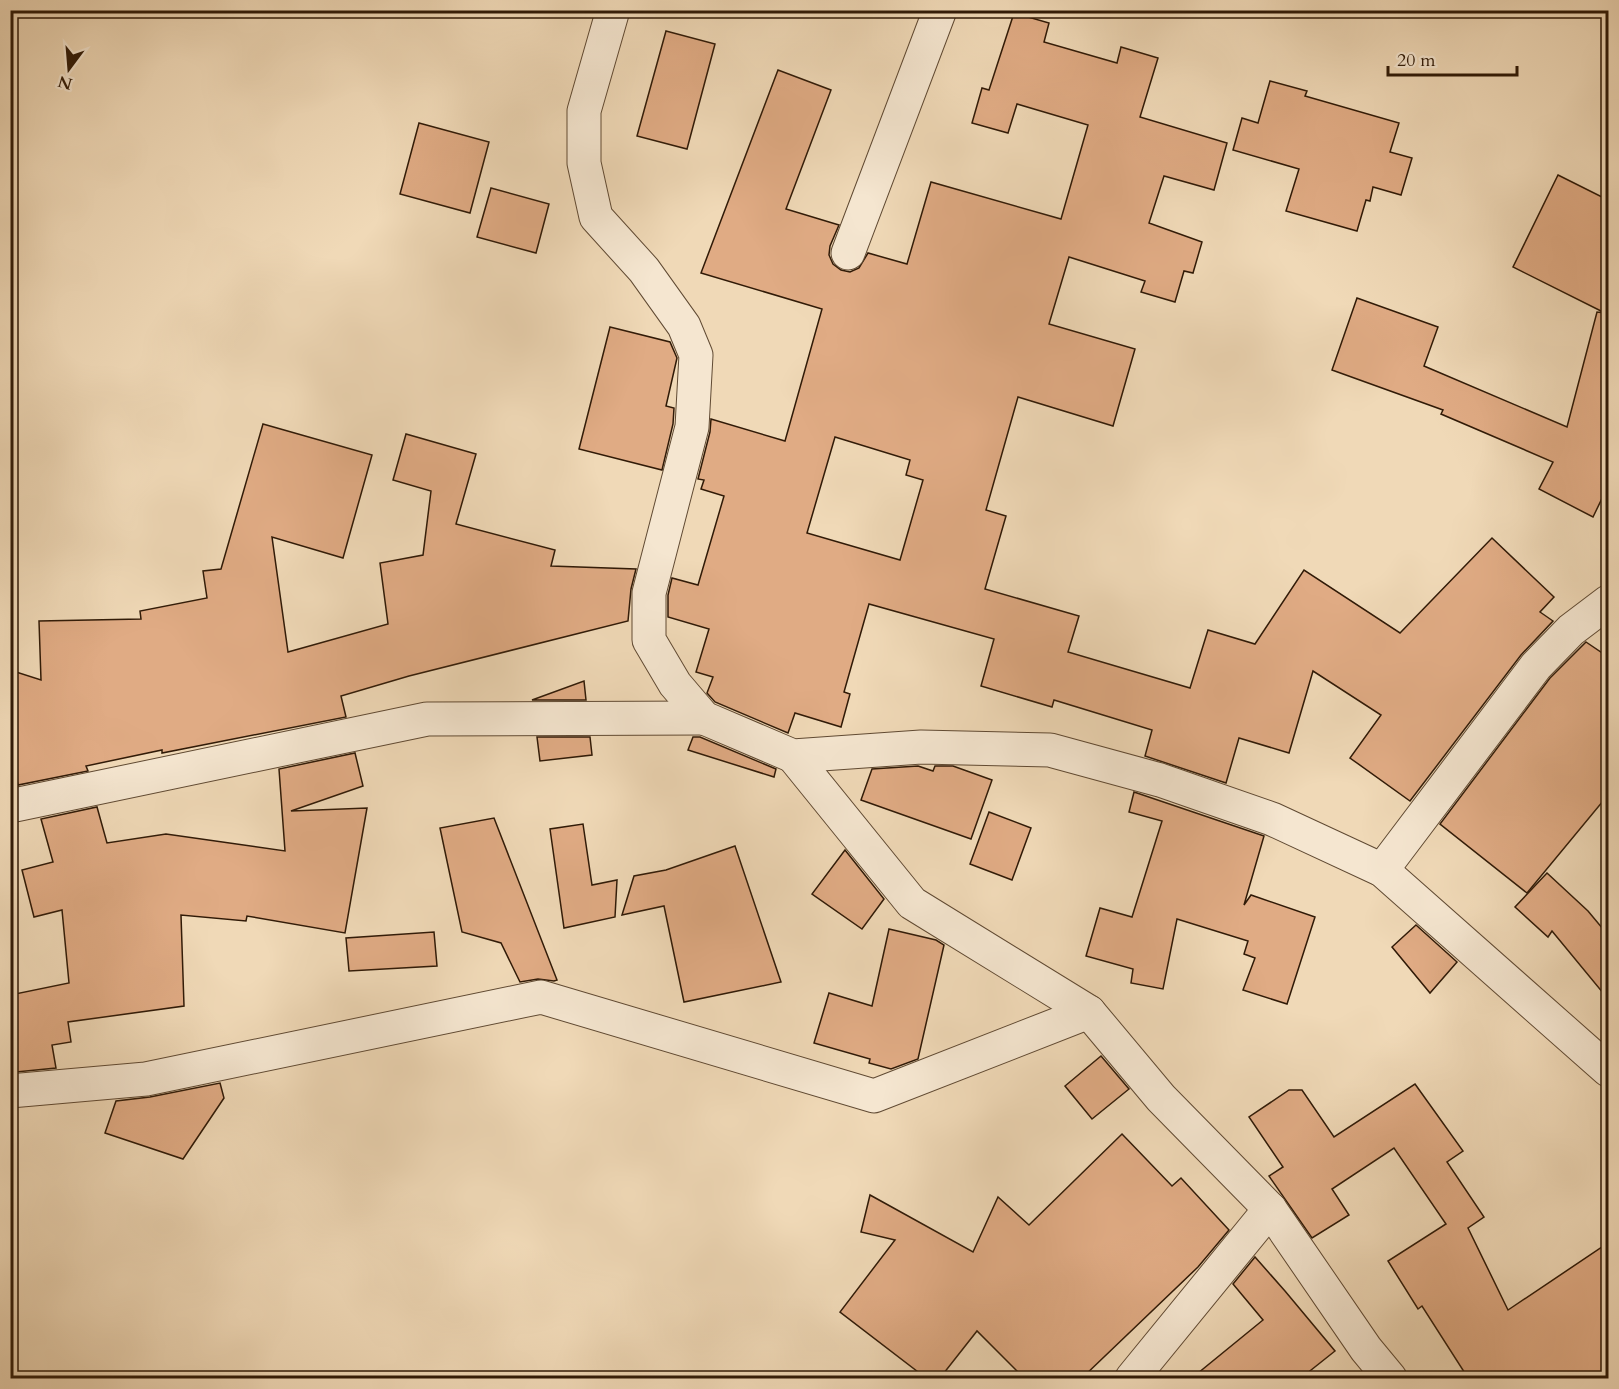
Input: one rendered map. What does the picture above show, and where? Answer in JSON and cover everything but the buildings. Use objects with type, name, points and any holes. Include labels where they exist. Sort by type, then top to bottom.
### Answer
[{"type":"street","points":[[614,10],[584,111],[584,163],[596,217],[644,270],[684,326],[696,356],[692,427],[650,593],[649,640],[675,684],[704,718]]},
{"type":"street","points":[[848,253],[940,10]]},
{"type":"street","points":[[1383,870],[1536,666],[1571,630],[1608,602]]},
{"type":"street","points":[[10,806],[427,719],[704,718],[793,756],[921,747],[1050,750],[1160,780],[1272,819],[1383,870],[1608,1070]]},
{"type":"street","points":[[793,756],[912,903],[1089,1012],[1161,1098],[1270,1209],[1366,1349],[1390,1378]]},
{"type":"street","points":[[10,1091],[146,1079],[541,997],[874,1096],[1089,1012]]},
{"type":"street","points":[[1132,1378],[1270,1209]]}]
